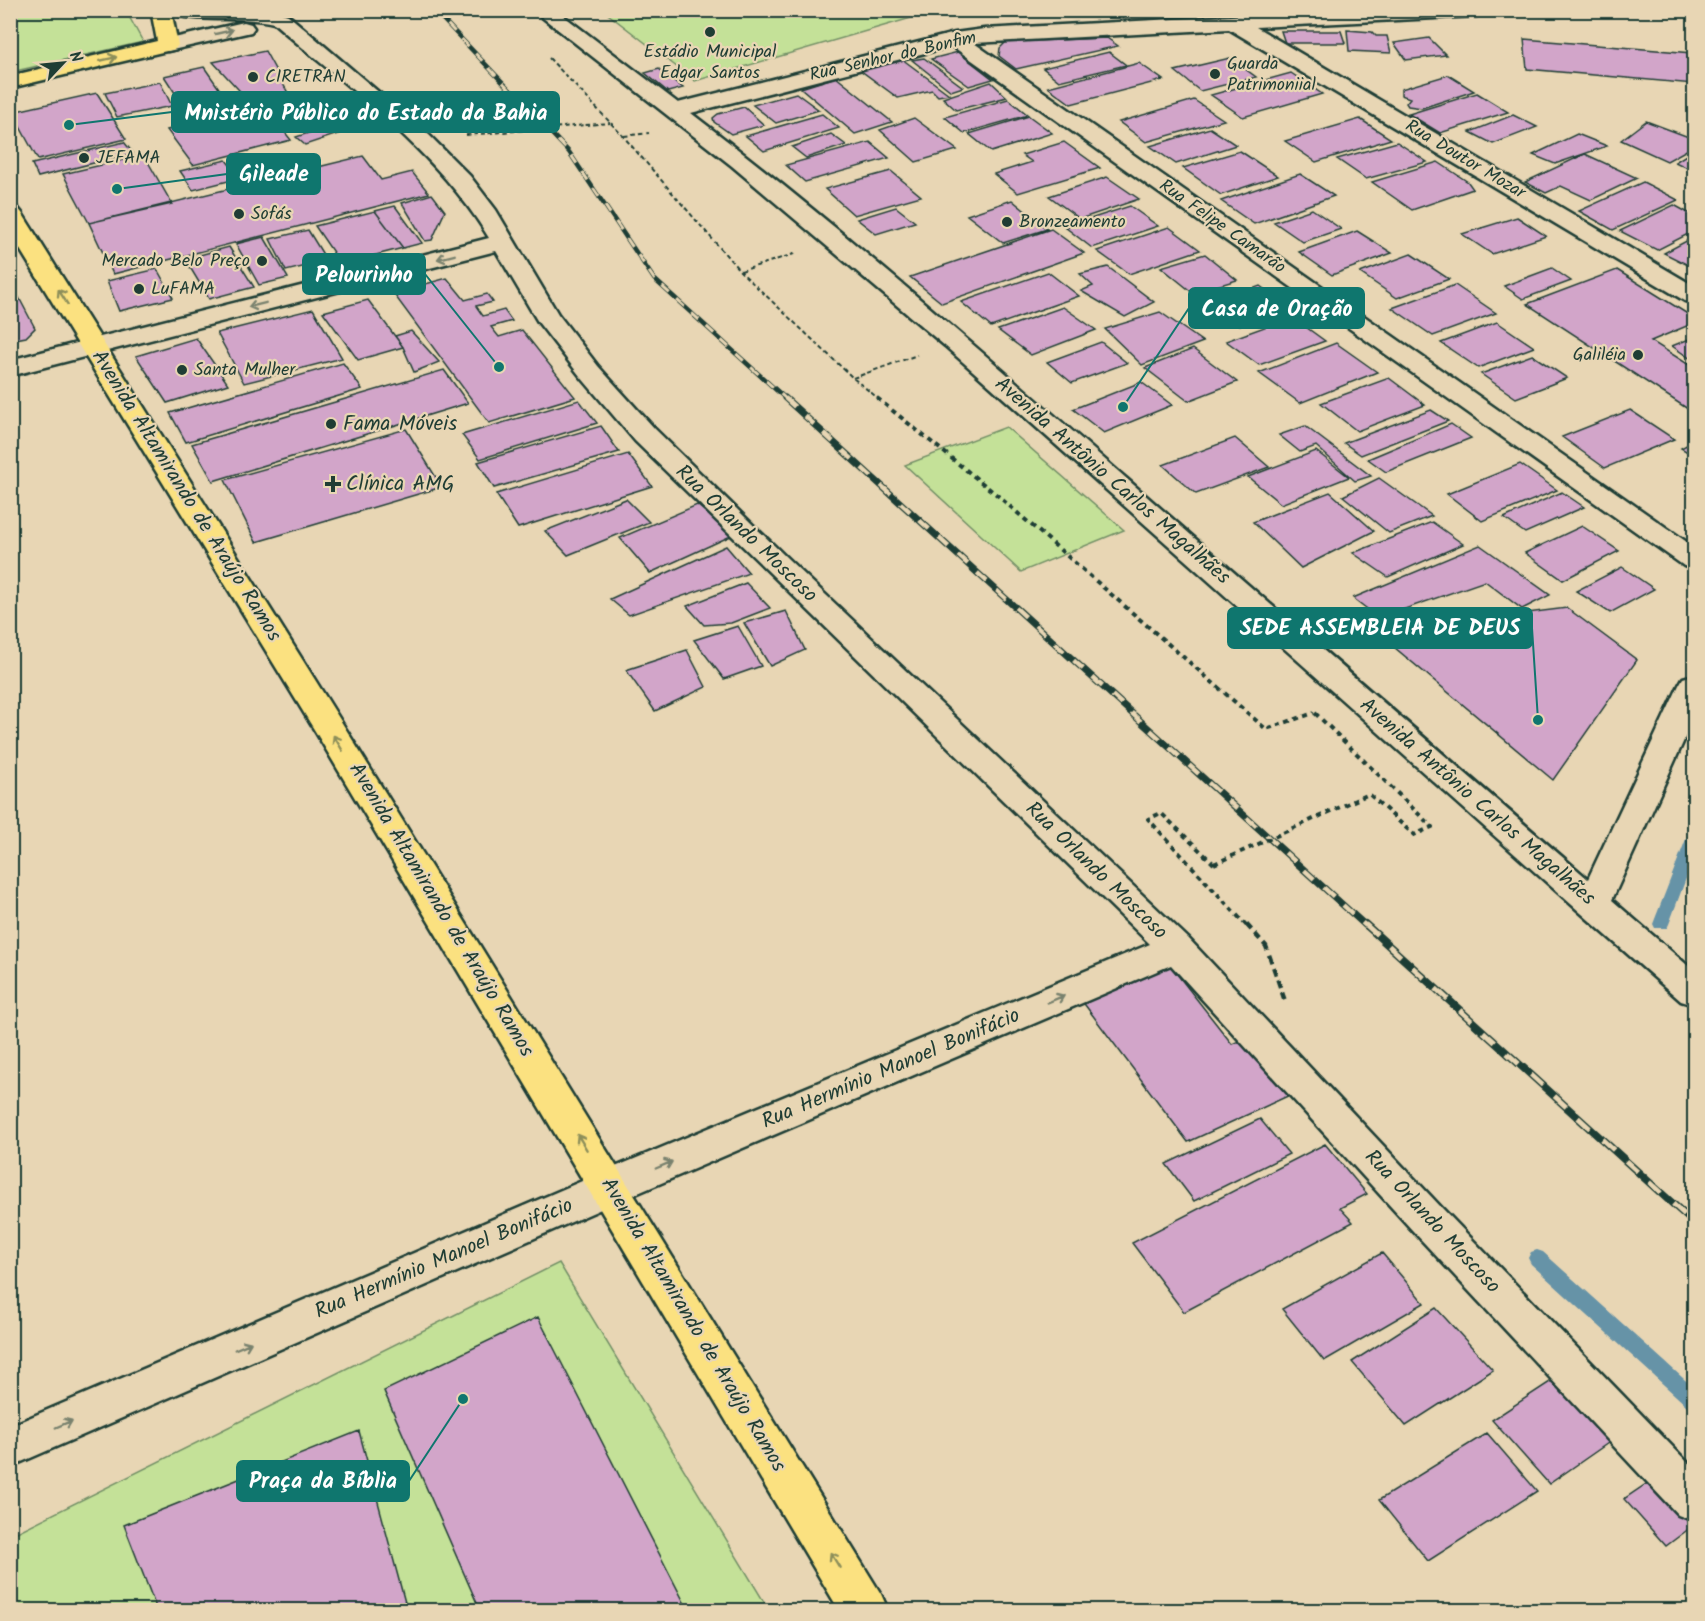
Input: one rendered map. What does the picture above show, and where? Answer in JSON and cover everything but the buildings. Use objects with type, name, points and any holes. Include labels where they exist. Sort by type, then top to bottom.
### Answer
[{"type":"main road","points":[[10,82],[168,45],[161,10]]},
{"type":"main road","name":"Avenida Altamirando de Araújo Ramos","points":[[10,213],[610,1187],[866,1611]]},
{"type":"street","points":[[10,368],[502,242],[484,210],[462,181],[421,140],[281,19],[266,14],[200,15],[179,10]]},
{"type":"street","name":"Avenida Antônio Carlos Magalhães","points":[[543,10],[740,161],[954,341],[1593,904],[1692,982]]},
{"type":"street","name":"Rua Senhor do Bonfim","points":[[674,111],[955,39],[1019,31],[1236,24],[1285,15],[1476,10]]},
{"type":"street","points":[[168,45],[281,19]]},
{"type":"street","name":"Rua Doutor Mozar","points":[[1236,24],[1695,296]]},
{"type":"street","name":"Rua Felipe Camarão","points":[[955,39],[1695,560]]},
{"type":"street","name":"Rua Orlando Moscoso","points":[[502,242],[547,317],[645,435],[778,566],[1176,948],[1427,1219],[1695,1500]]},
{"type":"street","points":[[1593,904],[1695,685]]},
{"type":"street","name":"Rua Hermínio Manoel Bonifácio","points":[[10,1447],[610,1187],[1176,948]]},
{"type":"path","points":[[568,30],[536,43],[610,123],[740,271],[853,378],[997,495],[1266,729],[1355,696]]},
{"type":"path","points":[[421,140],[610,123]]},
{"type":"path","points":[[740,271],[835,242]]},
{"type":"path","points":[[853,378],[954,341]]},
{"type":"path","points":[[1266,946],[1148,819],[1161,813],[1214,864],[1369,794],[1414,835],[1432,827],[1314,713]]},
{"type":"green space","points":[[10,11],[126,11],[143,42],[11,72]]},
{"type":"green space","points":[[604,11],[935,11],[695,81]]},
{"type":"green space","points":[[1006,427],[1124,530],[1021,572],[905,465]]},
{"type":"green space","points":[[559,1263],[769,1610],[11,1610],[11,1535]]},
{"type":"waterway","points":[[1661,924],[1694,839]]},
{"type":"waterway","points":[[1537,1258],[1694,1400]]},
{"type":"railway","points":[[434,10],[569,152],[654,279],[786,399]]},
{"type":"railway","points":[[785,398],[1366,926]]},
{"type":"railway","points":[[1365,924],[1694,1223]]},
{"type":"place","name":"Estádio Municipal Edgar Santos","points":[[710,32]]},
{"type":"place","name":"Guarda Patrimoniial","points":[[1215,74]]},
{"type":"place","name":"CIRETRAN","points":[[253,77]]},
{"type":"place","name":"Mnistério Público do Estado da Bahia","points":[[69,125]]},
{"type":"place","name":"JEFAMA","points":[[84,158]]},
{"type":"place","name":"Gileade","points":[[117,189]]},
{"type":"place","name":"Sofás","points":[[239,214]]},
{"type":"place","name":"Bronzeamento","points":[[1007,222]]},
{"type":"place","name":"Mercado Belo Preço","points":[[262,261]]},
{"type":"place","name":"LuFAMA","points":[[139,289]]},
{"type":"place","name":"Galiléia","points":[[1638,355]]},
{"type":"place","name":"Pelourinho","points":[[499,367]]},
{"type":"place","name":"Santa Mulher","points":[[182,370]]},
{"type":"place","name":"Casa de Oração","points":[[1123,407]]},
{"type":"place","name":"Fama Móveis","points":[[331,424]]},
{"type":"place","name":"Clínica AMG","points":[[333,484]]},
{"type":"place","name":"SEDE ASSEMBLEIA DE DEUS","points":[[1538,720]]},
{"type":"place","name":"Praça da Bíblia","points":[[463,1399]]}]
